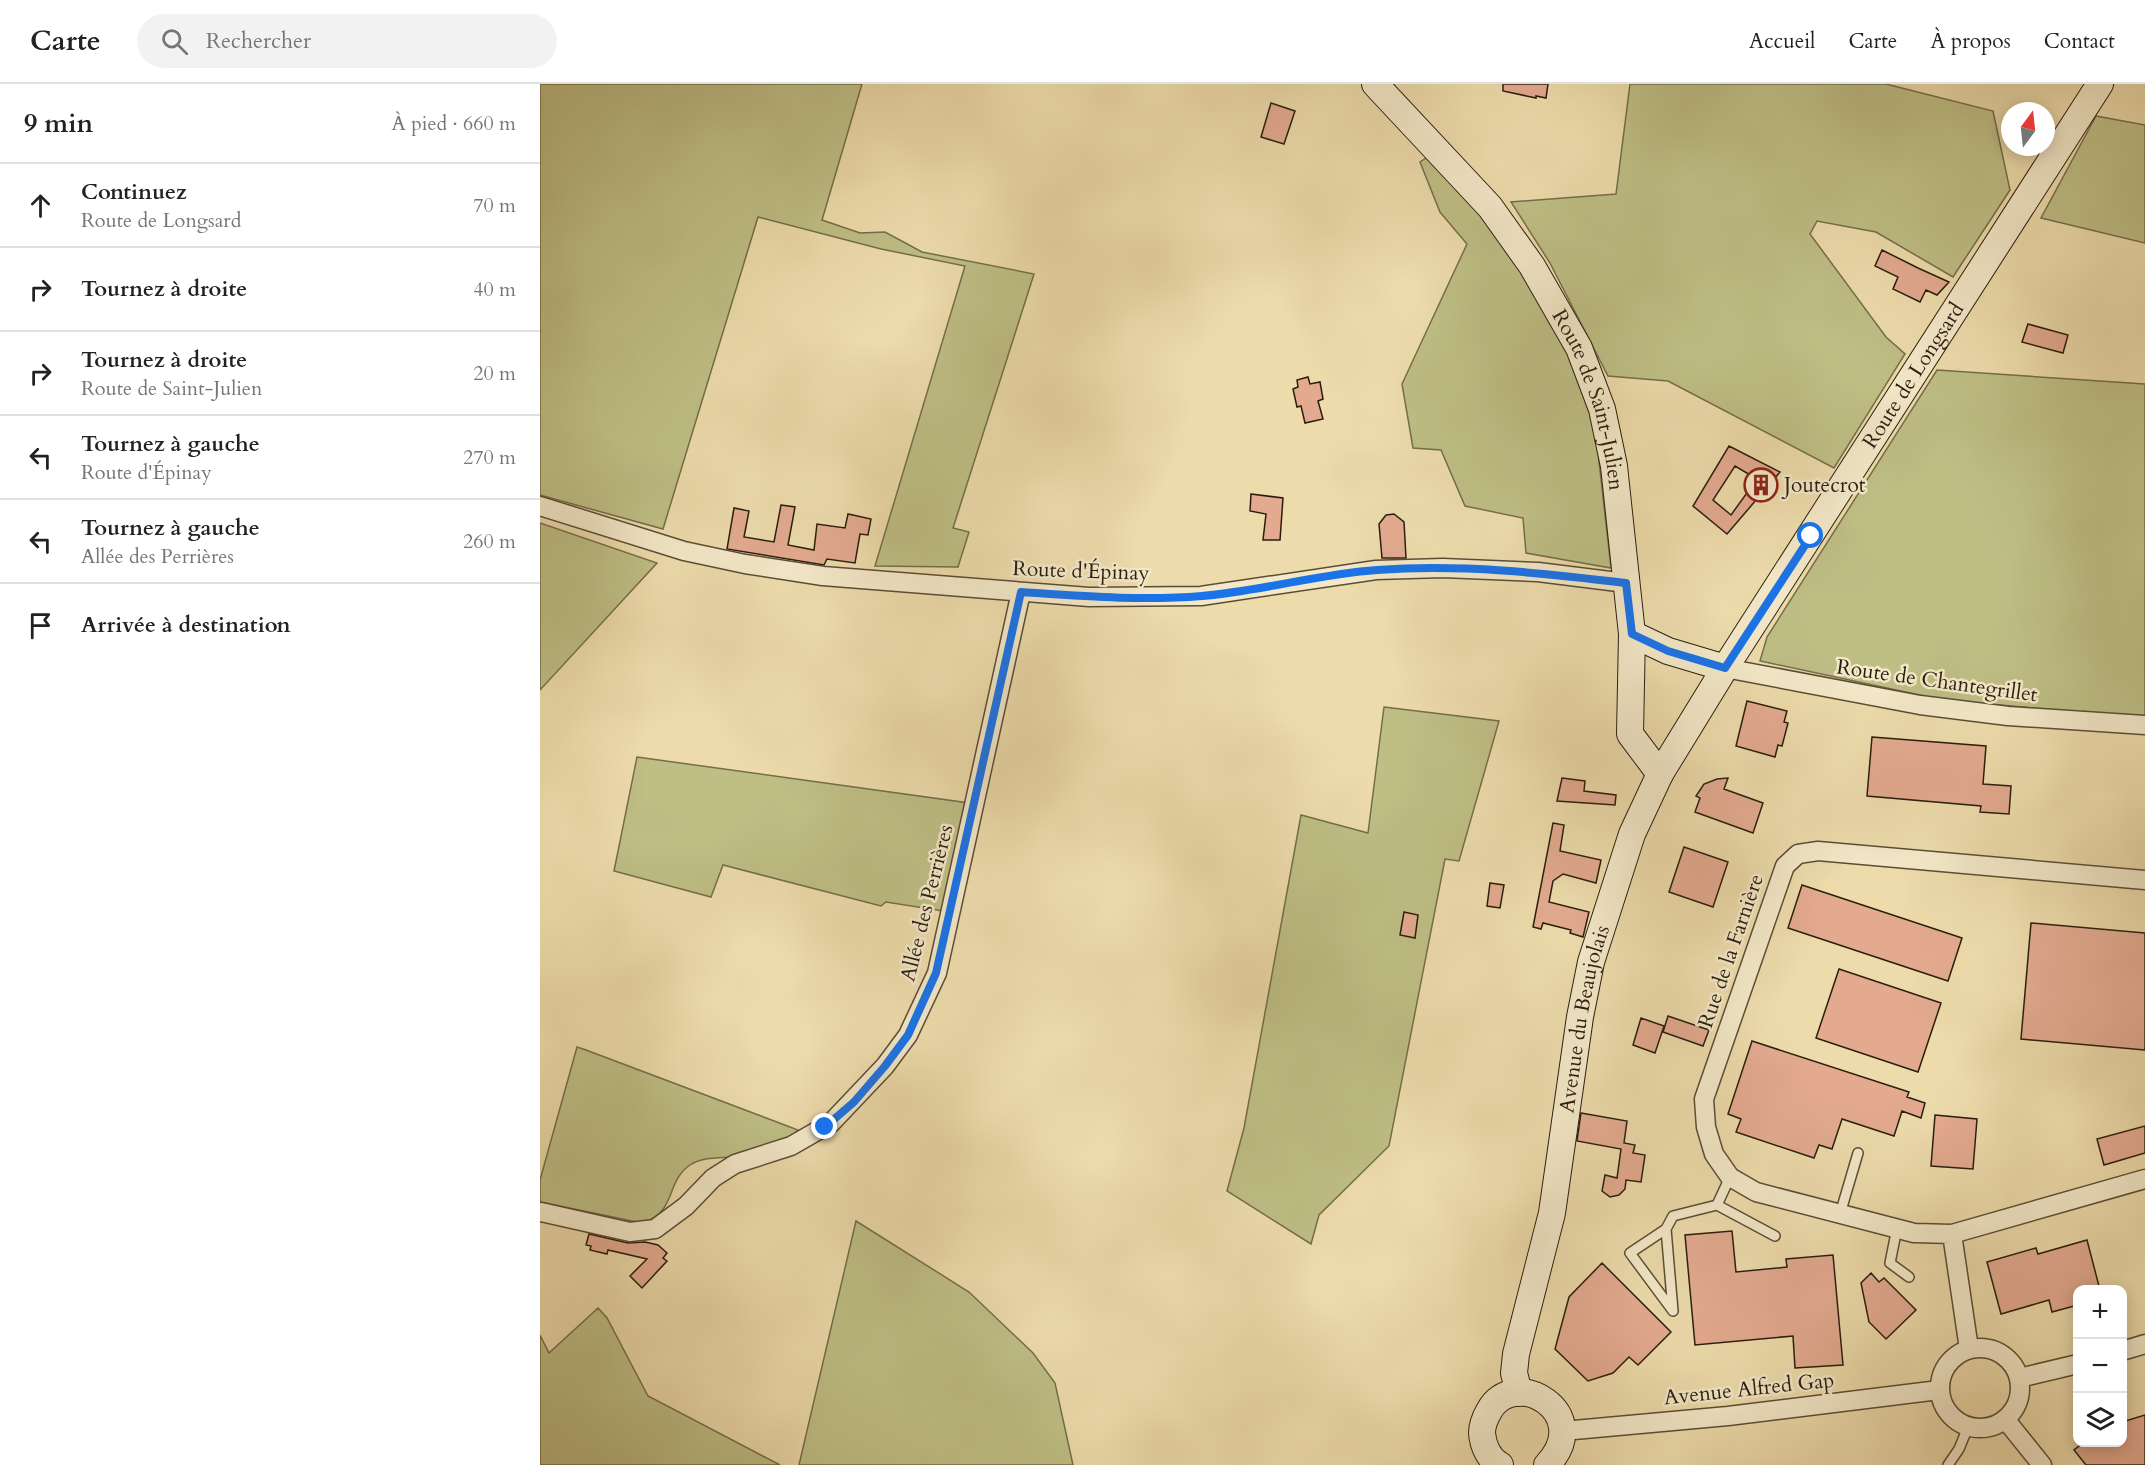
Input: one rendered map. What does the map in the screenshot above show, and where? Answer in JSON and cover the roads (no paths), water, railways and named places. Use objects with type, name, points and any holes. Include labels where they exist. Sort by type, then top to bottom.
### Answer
[{"type":"main road","name":"Route de Saint-Julien","points":[[1375,84],[1490,207],[1532,266],[1579,348],[1602,409],[1614,466],[1632,634],[1630,734],[1660,774]]},
{"type":"main road","name":"Route de Longsard","points":[[1725,668],[2100,84]]},
{"type":"main road","points":[[1632,634],[1668,651],[1725,668]]},
{"type":"main road","name":"Avenue du Beaujolais","points":[[1519,1392],[1514,1373],[1516,1354],[1552,1213],[1580,1017],[1591,962],[1632,834],[1660,774],[1725,668]]},
{"type":"main road","points":[[1495,1464],[1486,1450],[1482,1434],[1484,1421],[1491,1407],[1504,1397],[1519,1392],[1541,1396],[1558,1412],[1563,1431],[1558,1453],[1546,1465]]},
{"type":"street","name":"Route d'Épinay","points":[[540,506],[684,551],[745,564],[823,576],[1089,597],[1201,596],[1376,570],[1443,568],[1538,572],[1626,583]]},
{"type":"street","name":"Allée des Perrières","points":[[541,1212],[630,1232],[655,1229],[686,1206],[713,1178],[735,1164],[791,1146],[831,1123],[885,1066],[908,1035],[936,973],[1021,592]]},
{"type":"street","name":"Route de Chantegrillet","points":[[1725,668],[1920,705],[2008,716],[2145,725]]},
{"type":"street","name":"Rue de la Farnière","points":[[2145,880],[1818,851],[1798,854],[1785,866],[1704,1099],[1706,1127],[1714,1154],[1730,1176],[1756,1192],[1914,1233],[1952,1234],[2145,1179]]},
{"type":"street","points":[[1952,1234],[1969,1349]]},
{"type":"street","points":[[2127,1349],[2145,1344]]},
{"type":"street","points":[[1985,1348],[1999,1352],[2013,1365],[2019,1378],[2018,1401],[2011,1414],[1996,1425],[1982,1429],[1968,1427],[1957,1422],[1947,1412],[1939,1390],[1945,1366],[1956,1355],[1969,1349],[1985,1348]]},
{"type":"street","points":[[2019,1378],[2073,1365]]},
{"type":"street","name":"Avenue Alfred Gap","points":[[1563,1431],[1728,1416],[1939,1390]]},
{"type":"street","points":[[2005,1419],[2042,1465]]},
{"type":"lane","points":[[1840,1214],[1858,1153]]},
{"type":"lane","points":[[1717,1205],[1730,1176]]},
{"type":"lane","points":[[1666,1229],[1673,1311],[1630,1253],[1666,1229],[1673,1216],[1717,1205],[1775,1236]]},
{"type":"lane","points":[[1897,1228],[1890,1263],[1909,1277]]},
{"type":"lane","points":[[1948,1465],[1959,1449],[1968,1427]]},
{"type":"place","name":"Joutecrot","points":[[1761,485]]}]
